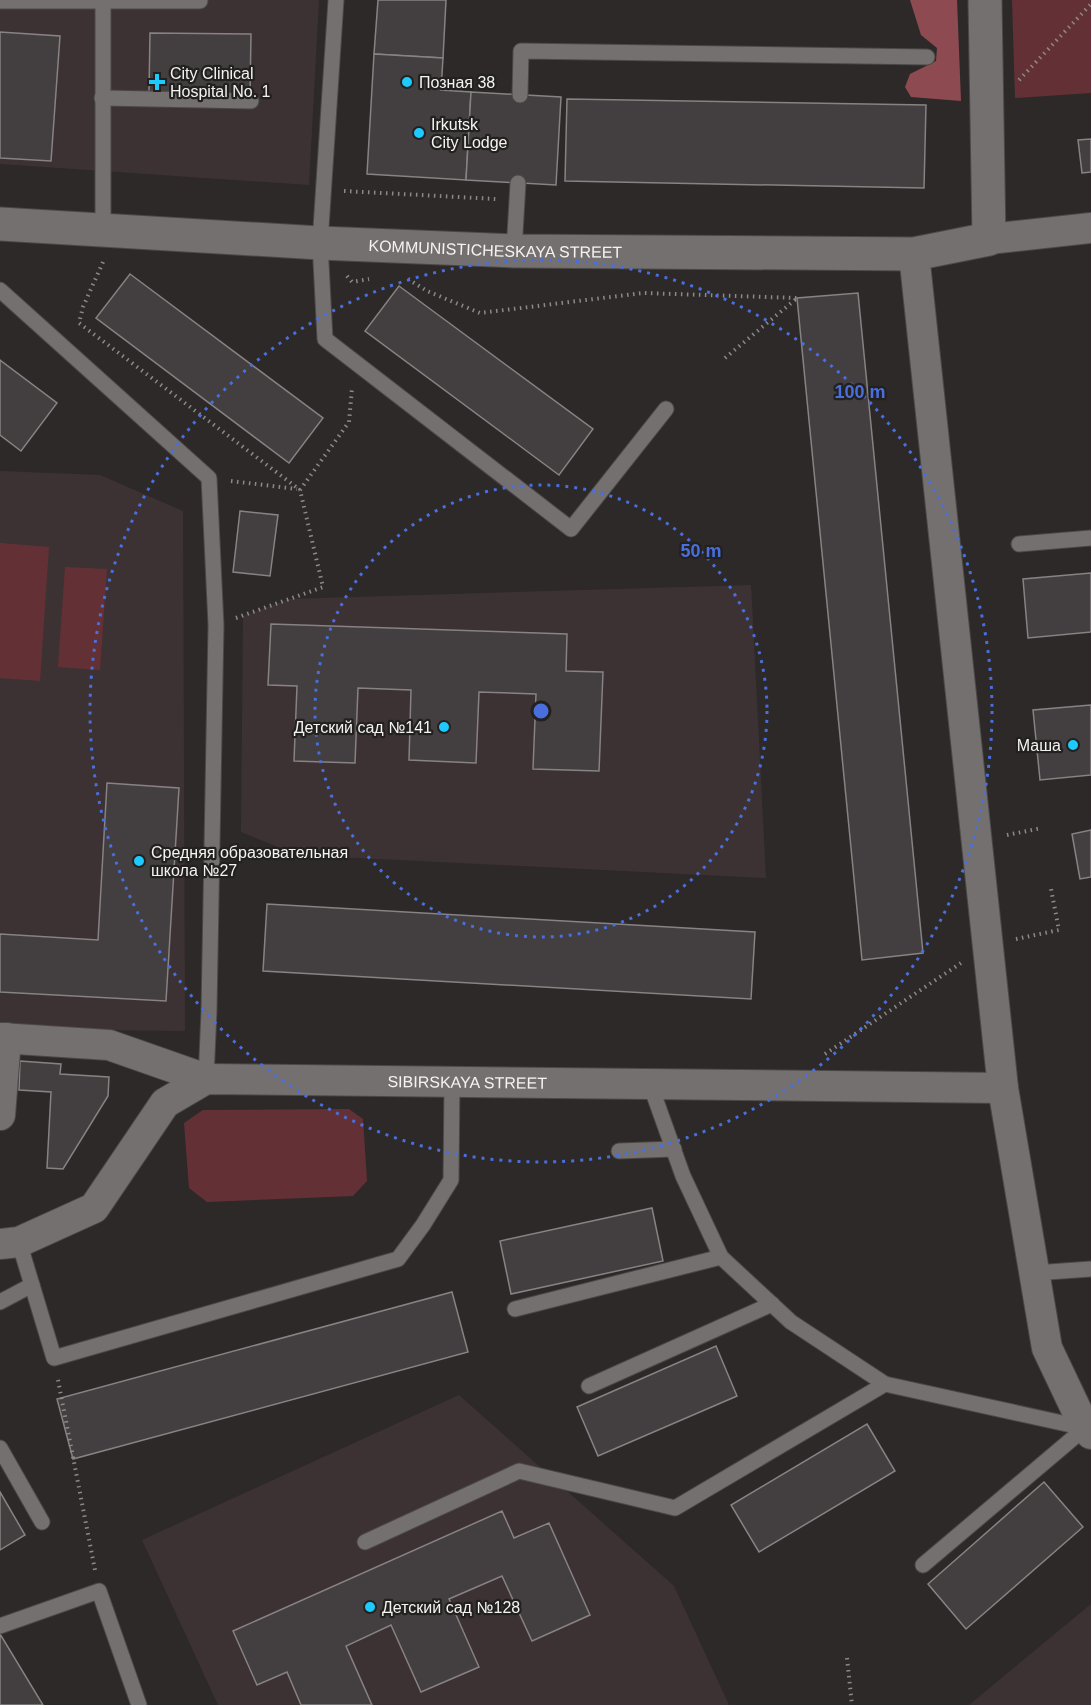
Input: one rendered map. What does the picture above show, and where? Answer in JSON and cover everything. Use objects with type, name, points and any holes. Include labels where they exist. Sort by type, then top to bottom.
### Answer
[{"type":"street","points":[[985,0],[990,238],[1091,228]]},
{"type":"street","name":"KOMMUNISTICHESKAYA STREET","points":[[0,224],[103,246],[320,243],[514,251],[914,254],[990,238]]},
{"type":"street","points":[[914,254],[1003,1088],[1047,1348],[1088,1431]]},
{"type":"street","points":[[0,1115],[3,1038],[109,1045],[206,1079]]},
{"type":"street","points":[[9,1243],[94,1208],[165,1104],[206,1079]]},
{"type":"street","name":"SIBIRSKAYA STREET","points":[[206,1079],[1003,1088]]},
{"type":"lane","points":[[103,0],[103,246]]},
{"type":"lane","points":[[336,0],[320,243],[325,339],[571,529],[666,409]]},
{"type":"lane","points":[[0,1],[200,1]]},
{"type":"lane","points":[[520,95],[521,51],[927,57]]},
{"type":"lane","points":[[102,98],[251,101]]},
{"type":"lane","points":[[514,251],[518,183]]},
{"type":"lane","points":[[0,290],[209,478],[216,626],[206,1079]]},
{"type":"lane","points":[[1019,544],[1091,538]]},
{"type":"lane","points":[[9,1243],[32,1285],[54,1358],[398,1259],[423,1225],[451,1180],[452,1082]]},
{"type":"lane","points":[[650,1084],[683,1176],[721,1257],[792,1322],[885,1384],[1088,1431]]},
{"type":"lane","points":[[619,1152],[674,1149]]},
{"type":"lane","points":[[515,1309],[721,1257]]},
{"type":"lane","points":[[1035,1273],[1091,1269]]},
{"type":"lane","points":[[0,1302],[32,1285]]},
{"type":"lane","points":[[589,1386],[772,1304]]},
{"type":"lane","points":[[365,1542],[519,1471],[675,1508],[885,1384]]},
{"type":"lane","points":[[923,1565],[1088,1431]]},
{"type":"lane","points":[[0,1448],[42,1522]]},
{"type":"lane","points":[[0,1626],[99,1591],[139,1705]]},
{"type":"path","points":[[1018,80],[1091,4]]},
{"type":"path","points":[[344,191],[517,201]]},
{"type":"path","points":[[103,246],[79,324],[300,490],[323,587],[216,626]]},
{"type":"path","points":[[399,274],[427,291],[480,313],[643,293],[797,298],[725,358]]},
{"type":"path","points":[[352,282],[375,278]]},
{"type":"path","points":[[300,490],[349,422]]},
{"type":"path","points":[[209,478],[300,490]]},
{"type":"path","points":[[997,836],[1042,828]]},
{"type":"path","points":[[822,1056],[988,945],[1059,930],[1051,889]]},
{"type":"path","points":[[54,1358],[99,1591]]},
{"type":"path","points":[[847,1658],[852,1705]]},
{"type":"shaded area","name":"City Clinical Hospital No. 1","points":[[0,0],[319,0],[309,185],[0,164]]},
{"type":"shaded area","points":[[910,0],[957,0],[961,101],[911,97],[905,87],[910,74],[936,61],[937,48],[921,35]]},
{"type":"shaded area","points":[[1012,0],[1091,0],[1091,93],[1015,98]]},
{"type":"shaded area","points":[[0,471],[100,475],[183,511],[185,1031],[0,1029]]},
{"type":"shaded area","points":[[0,543],[49,547],[40,681],[0,678]]},
{"type":"shaded area","points":[[65,567],[107,569],[100,670],[58,667]]},
{"type":"shaded area","points":[[751,585],[766,878],[297,855],[241,832],[243,616],[289,599]]},
{"type":"shaded area","points":[[349,1109],[363,1119],[367,1181],[353,1196],[207,1202],[189,1188],[184,1123],[203,1110]]},
{"type":"shaded area","points":[[459,1395],[674,1586],[729,1705],[218,1705],[142,1540]]},
{"type":"shaded area","points":[[1091,1604],[1091,1705],[969,1705]]},
{"type":"building","points":[[378,0],[446,0],[443,58],[374,54]]},
{"type":"building","points":[[0,32],[60,36],[51,161],[0,158]]},
{"type":"building","points":[[150,33],[251,34],[250,94],[149,92]]},
{"type":"building","name":"Irkutsk City Lodge","points":[[374,54],[443,58],[441,90],[471,92],[466,180],[367,174]]},
{"type":"building","name":"Irkutsk City Lodge","points":[[471,92],[561,97],[556,185],[466,180]]},
{"type":"building","points":[[567,99],[926,105],[924,188],[565,181]]},
{"type":"building","points":[[1091,139],[1091,172],[1082,173],[1078,140]]},
{"type":"building","points":[[130,274],[323,418],[289,463],[96,318]]},
{"type":"building","points":[[399,286],[593,429],[559,475],[365,331]]},
{"type":"building","points":[[858,293],[923,953],[862,960],[797,298]]},
{"type":"building","points":[[0,360],[57,403],[21,451],[0,435]]},
{"type":"building","points":[[240,511],[278,515],[270,576],[233,572]]},
{"type":"building","points":[[1091,573],[1091,632],[1028,638],[1023,579]]},
{"type":"building","name":"Детский сад №141","points":[[271,624],[567,634],[566,671],[603,672],[599,771],[533,769],[536,694],[479,692],[476,763],[409,760],[411,690],[358,688],[355,763],[294,761],[297,686],[268,685]]},
{"type":"building","points":[[1091,705],[1091,775],[1040,780],[1033,710]]},
{"type":"building","name":"Средняя образовательная школа №27","points":[[107,783],[179,788],[166,1001],[0,992],[0,934],[98,940]]},
{"type":"building","points":[[1091,830],[1091,877],[1080,879],[1072,834]]},
{"type":"building","points":[[267,904],[755,932],[751,999],[263,971]]},
{"type":"building","points":[[20,1061],[61,1064],[60,1074],[109,1077],[108,1096],[63,1169],[47,1168],[51,1092],[19,1090]]},
{"type":"building","points":[[652,1208],[663,1261],[511,1294],[500,1241]]},
{"type":"building","points":[[452,1292],[468,1352],[73,1459],[57,1399]]},
{"type":"building","points":[[716,1346],[737,1396],[598,1456],[577,1407]]},
{"type":"building","points":[[867,1424],[895,1471],[759,1552],[731,1505]]},
{"type":"building","points":[[1044,1482],[1083,1527],[966,1629],[928,1584]]},
{"type":"building","points":[[0,1492],[25,1535],[0,1550]]},
{"type":"building","name":"Детский сад №128","points":[[502,1511],[514,1538],[549,1523],[590,1615],[532,1641],[502,1576],[449,1599],[479,1667],[421,1692],[391,1625],[346,1646],[372,1705],[301,1705],[287,1672],[257,1685],[233,1631]]},
{"type":"building","points":[[0,1634],[43,1705],[0,1705]]},
{"type":"place","name":"City Clinical Hospital No. 1","points":[[157,82]]},
{"type":"place","name":"Позная 38","points":[[407,82]]},
{"type":"place","name":"Irkutsk City Lodge","points":[[419,133]]},
{"type":"place","name":"Детский сад №141","points":[[444,727]]},
{"type":"place","name":"Маша","points":[[1073,745]]},
{"type":"place","name":"Средняя образовательная школа №27","points":[[139,861]]},
{"type":"place","name":"Детский сад №128","points":[[370,1607]]}]
